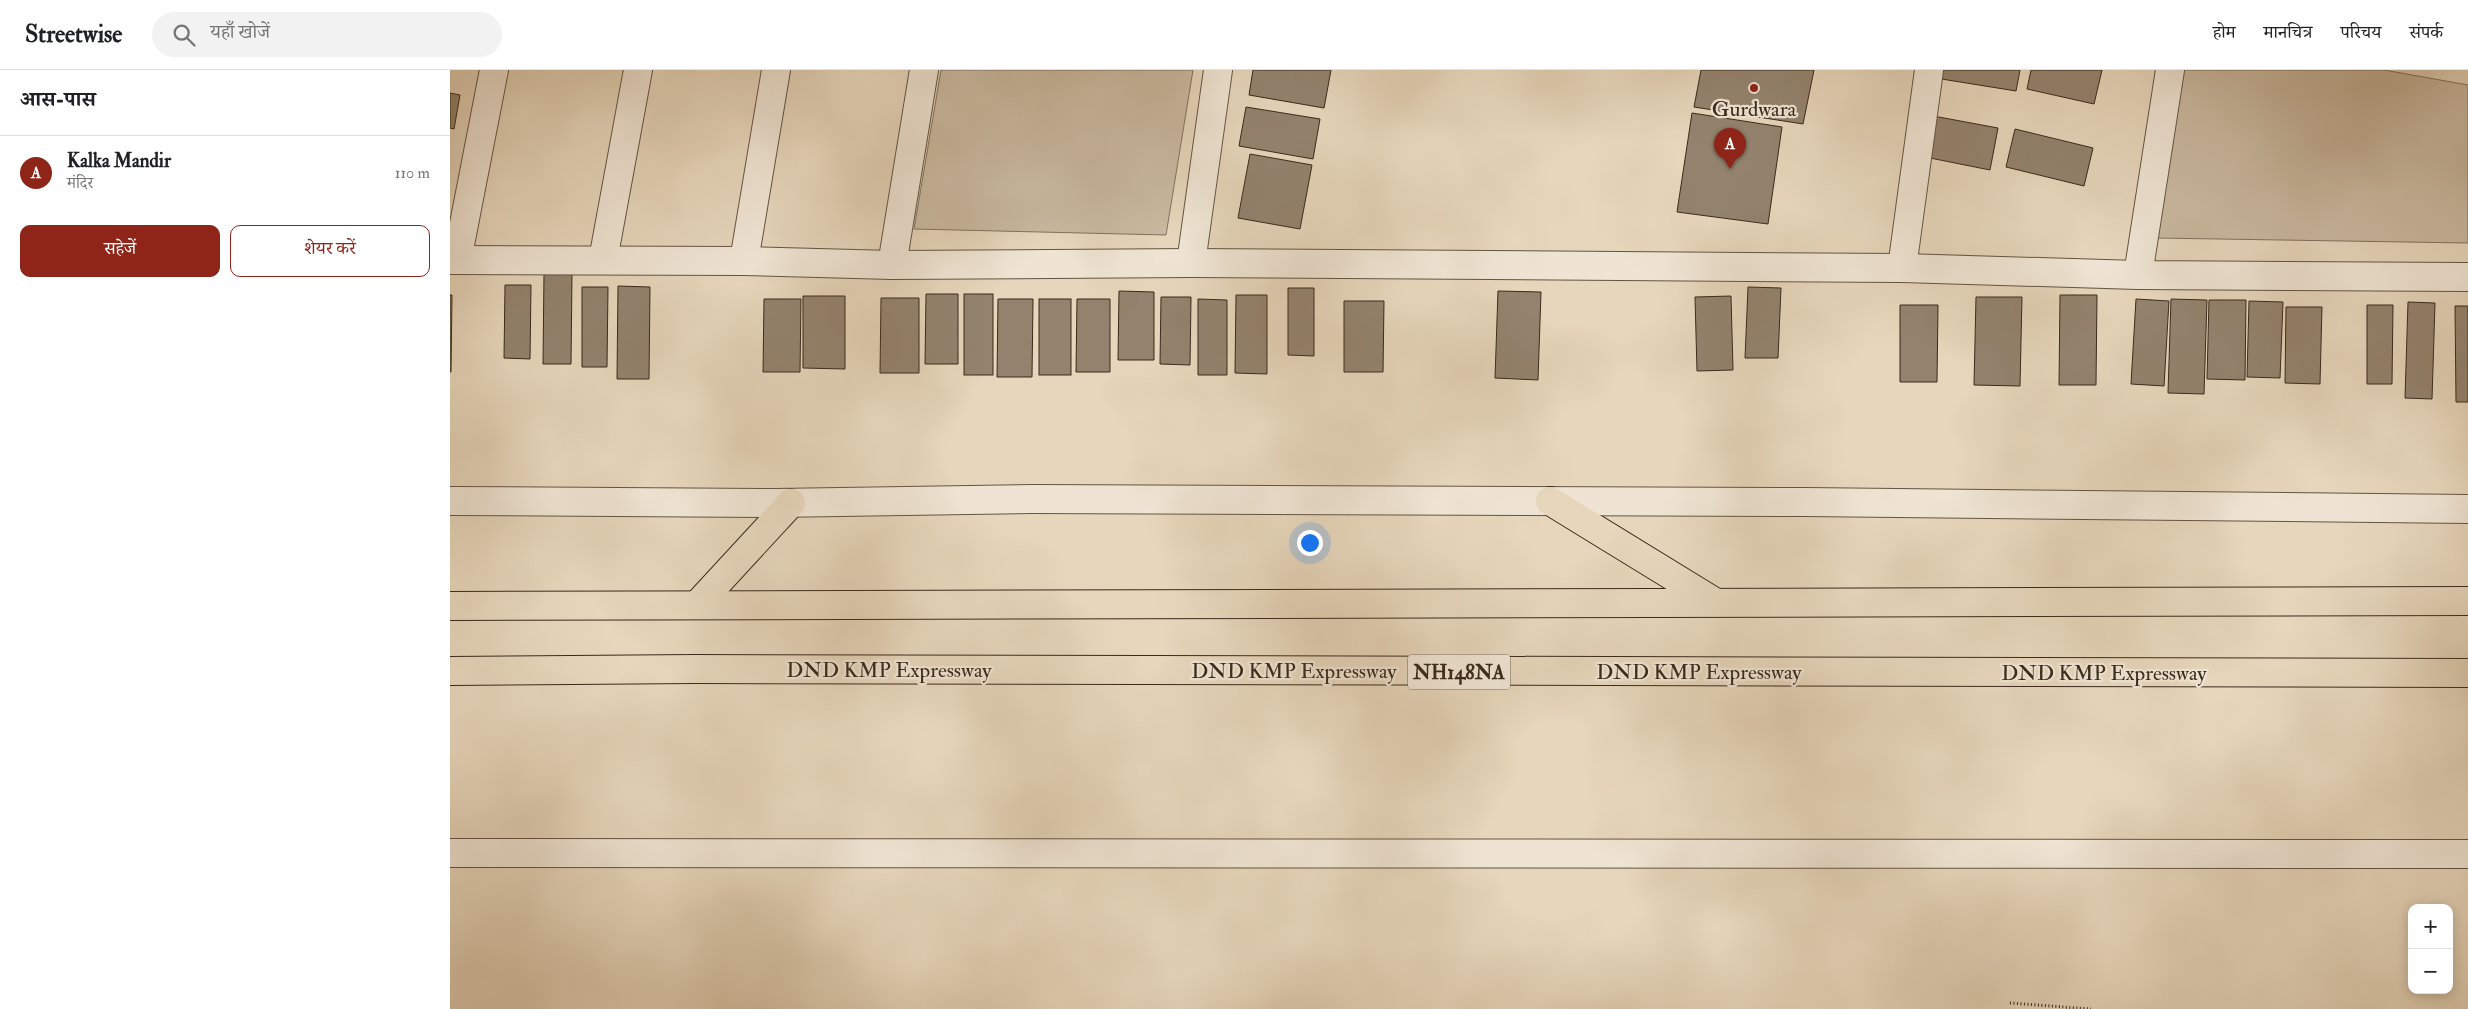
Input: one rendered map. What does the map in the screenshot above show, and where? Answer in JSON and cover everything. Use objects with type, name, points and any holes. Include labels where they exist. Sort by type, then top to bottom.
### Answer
[{"type":"highway","points":[[1550,501],[1713,601]]},
{"type":"highway","points":[[697,605],[790,503]]},
{"type":"highway","points":[[450,606],[1713,601],[2468,601]]},
{"type":"highway","name":"DND KMP Expressway","points":[[450,671],[695,669],[2468,673]]},
{"type":"street","points":[[494,70],[454,260],[744,261],[892,265],[1190,263],[1902,268],[2138,275],[2468,277]]},
{"type":"street","points":[[603,260],[638,70]]},
{"type":"street","points":[[744,261],[776,70]]},
{"type":"street","points":[[892,265],[924,70]]},
{"type":"street","points":[[1190,263],[1218,70]]},
{"type":"street","points":[[1902,268],[1930,70]]},
{"type":"street","points":[[2138,275],[2170,70]]},
{"type":"street","points":[[450,501],[790,503],[1032,499],[1550,501],[2468,509]]},
{"type":"street","points":[[450,853],[2468,854]]},
{"type":"path","points":[[2010,1003],[2092,1009]]},
{"type":"shaded area","points":[[941,70],[1193,70],[1166,235],[914,229]]},
{"type":"shaded area","points":[[2182,70],[2384,70],[2468,85],[2468,243],[2156,238]]},
{"type":"building","points":[[1253,70],[1331,70],[1324,108],[1249,95]]},
{"type":"building","name":"Gurdwara","points":[[1701,70],[1814,70],[1803,124],[1694,107]]},
{"type":"building","points":[[1931,70],[2020,70],[2016,91],[1929,77]]},
{"type":"building","points":[[2031,70],[2102,70],[2094,104],[2027,89]]},
{"type":"building","points":[[450,93],[460,95],[454,129],[450,128]]},
{"type":"building","points":[[1246,107],[1320,119],[1313,159],[1239,146]]},
{"type":"building","points":[[1692,113],[1782,127],[1768,224],[1677,212]]},
{"type":"building","points":[[1928,115],[1998,128],[1990,170],[1920,156]]},
{"type":"building","points":[[2015,129],[2093,148],[2084,186],[2006,167]]},
{"type":"building","points":[[1250,154],[1312,165],[1300,229],[1238,218]]},
{"type":"building","points":[[544,273],[572,273],[571,364],[543,364]]},
{"type":"building","points":[[505,285],[531,285],[530,359],[504,358]]},
{"type":"building","points":[[618,286],[650,287],[649,379],[617,379]]},
{"type":"building","points":[[582,287],[608,287],[607,367],[582,367]]},
{"type":"building","points":[[1748,287],[1781,288],[1778,358],[1745,358]]},
{"type":"building","points":[[1288,288],[1314,288],[1314,356],[1288,355]]},
{"type":"building","points":[[1119,291],[1154,292],[1154,360],[1118,360]]},
{"type":"building","points":[[1498,291],[1541,292],[1538,380],[1495,378]]},
{"type":"building","points":[[926,294],[958,294],[958,364],[925,364]]},
{"type":"building","points":[[964,294],[993,294],[993,375],[964,375]]},
{"type":"building","points":[[450,295],[452,295],[451,372],[450,372]]},
{"type":"building","points":[[1236,295],[1267,295],[1267,374],[1235,373]]},
{"type":"building","points":[[2060,295],[2097,295],[2096,385],[2059,385]]},
{"type":"building","points":[[803,296],[845,296],[845,369],[803,368]]},
{"type":"building","points":[[1731,296],[1733,370],[1697,371],[1695,297]]},
{"type":"building","points":[[1161,297],[1191,297],[1190,365],[1160,364]]},
{"type":"building","points":[[1976,297],[2022,297],[2020,386],[1974,385]]},
{"type":"building","points":[[881,298],[919,298],[919,373],[880,373]]},
{"type":"building","points":[[764,299],[801,299],[800,372],[763,372]]},
{"type":"building","points":[[998,299],[1033,299],[1032,377],[997,377]]},
{"type":"building","points":[[1039,299],[1071,299],[1071,375],[1039,375]]},
{"type":"building","points":[[1077,299],[1110,299],[1110,372],[1076,372]]},
{"type":"building","points":[[1198,299],[1227,300],[1227,375],[1198,375]]},
{"type":"building","points":[[2136,299],[2169,301],[2164,386],[2131,384]]},
{"type":"building","points":[[2171,299],[2207,300],[2204,394],[2168,393]]},
{"type":"building","points":[[2209,300],[2246,300],[2245,380],[2207,379]]},
{"type":"building","points":[[1344,301],[1384,301],[1383,372],[1344,372]]},
{"type":"building","points":[[2249,301],[2283,302],[2280,378],[2247,377]]},
{"type":"building","points":[[2408,302],[2435,303],[2432,399],[2405,398]]},
{"type":"building","points":[[1900,305],[1938,305],[1937,382],[1900,382]]},
{"type":"building","points":[[2367,305],[2393,305],[2392,384],[2367,384]]},
{"type":"building","points":[[2455,306],[2468,306],[2468,402],[2456,402]]},
{"type":"building","points":[[2286,307],[2322,307],[2320,384],[2285,383]]},
{"type":"place","name":"Gurdwara","points":[[1754,88]]},
{"type":"place","name":"Kalka Mandir","points":[[1730,169]]}]
